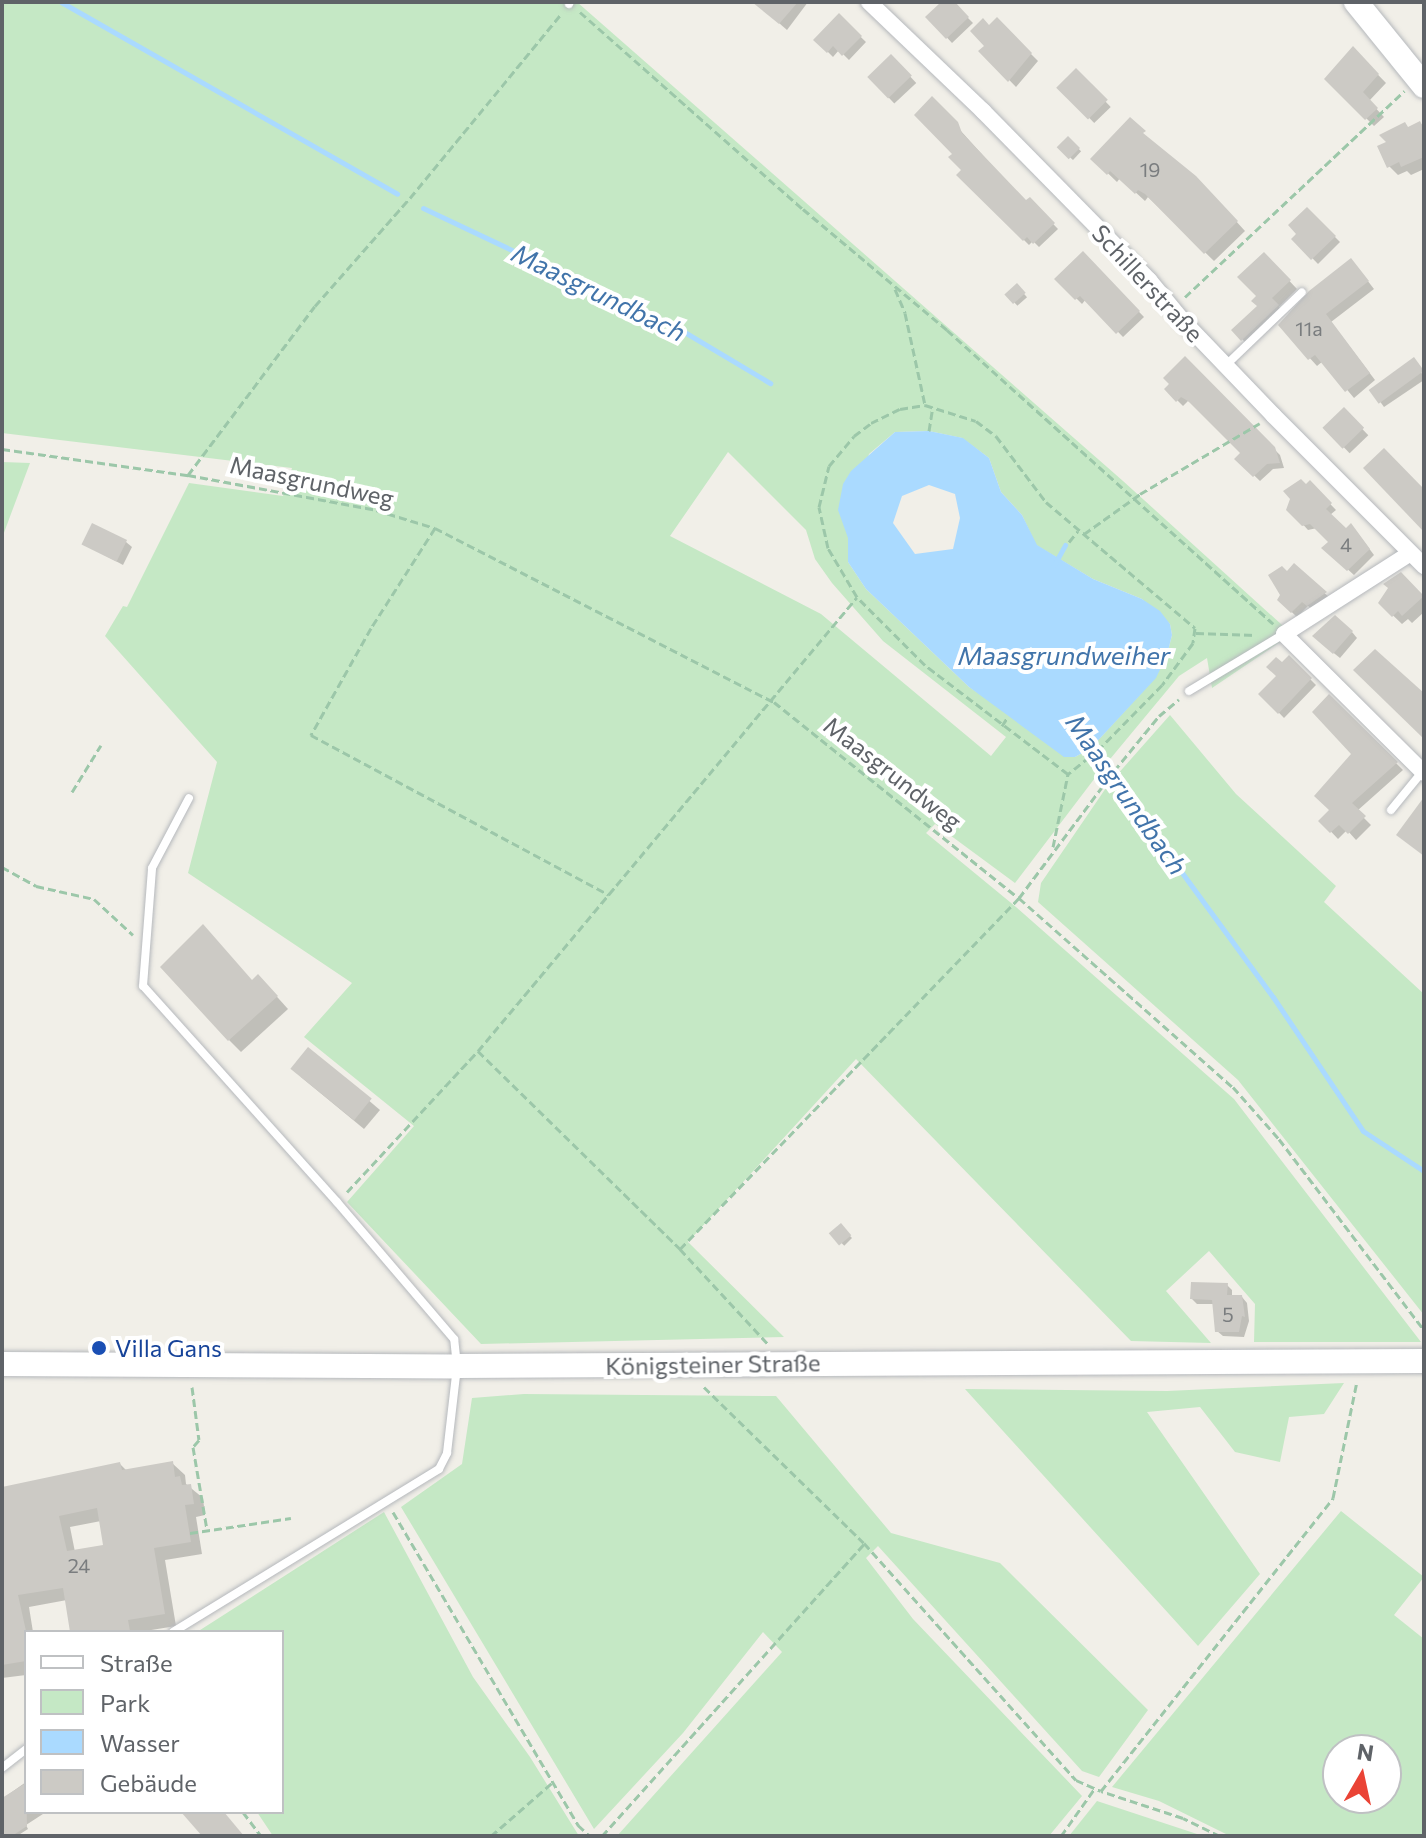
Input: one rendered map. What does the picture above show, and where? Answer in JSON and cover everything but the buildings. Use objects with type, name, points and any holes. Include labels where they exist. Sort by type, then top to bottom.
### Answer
[{"type":"main road","points":[[1356,2],[1421,82]]},
{"type":"main road","name":"Königsteiner Straße","points":[[2,1364],[189,1367],[1424,1361]]},
{"type":"street","name":"Schillerstraße","points":[[869,2],[983,111],[1273,415],[1424,566]]},
{"type":"street","points":[[1409,554],[1284,634],[1423,773]]},
{"type":"lane","points":[[1226,365],[1302,292]]},
{"type":"lane","points":[[1189,691],[1284,634]]},
{"type":"lane","points":[[1391,810],[1423,773]]},
{"type":"lane","points":[[176,1630],[439,1469],[447,1453],[457,1366],[454,1339],[337,1202],[143,986],[152,868],[189,798]]},
{"type":"lane","points":[[2,1768],[24,1751]]},
{"type":"path","points":[[188,475],[315,306],[410,198],[570,3],[1135,498],[1284,634]]},
{"type":"path","points":[[1173,309],[1421,82]]},
{"type":"path","points":[[893,286],[905,313],[925,405]]},
{"type":"path","points":[[929,431],[933,406]]},
{"type":"path","points":[[1052,851],[1068,774],[1099,749],[1162,685],[1193,643],[1195,633],[1192,622],[1078,531],[1030,485],[996,436],[976,421],[933,406],[900,409],[854,436],[829,466],[821,487],[819,507],[828,548],[857,597],[925,665],[1068,774]]},
{"type":"path","points":[[1083,535],[1135,498],[1273,415]]},
{"type":"path","name":"Maasgrundweg","points":[[2,449],[188,475],[376,510],[435,528],[774,702],[1019,898],[1233,1087],[1288,1150],[1424,1330]]},
{"type":"path","points":[[435,528],[371,628],[311,735],[610,895]]},
{"type":"path","points":[[1069,542],[1078,531]]},
{"type":"path","points":[[337,1202],[478,1051],[774,702],[857,597]]},
{"type":"path","points":[[1195,633],[1284,634]]},
{"type":"path","points":[[680,1249],[1019,898],[1052,851],[1159,716],[1189,691]]},
{"type":"path","points":[[1002,726],[1007,718]]},
{"type":"path","points":[[72,792],[101,745]]},
{"type":"path","points":[[2,867],[36,886],[94,899],[147,948]]},
{"type":"path","points":[[478,1051],[680,1249],[782,1363]]},
{"type":"path","points":[[1101,1791],[1333,1498],[1357,1383],[1357,1361]]},
{"type":"path","points":[[678,1364],[864,1543],[1076,1780],[1183,1818],[1220,1836]]},
{"type":"path","points":[[189,1367],[199,1440],[193,1447],[207,1530]]},
{"type":"path","points":[[387,1502],[578,1825],[590,1836]]},
{"type":"path","points":[[190,1533],[291,1518]]},
{"type":"path","points":[[602,1836],[864,1543]]},
{"type":"path","points":[[491,1836],[553,1782]]},
{"type":"path","points":[[1061,1836],[1095,1788]]},
{"type":"path","points":[[244,1814],[261,1836]]},
{"type":"green space","points":[[2,2],[577,2],[1123,481],[1292,634],[1212,688],[1207,658],[1179,676],[1101,770],[1015,883],[935,824],[926,833],[1016,907],[1234,1099],[1421,1342],[1254,1342],[1255,1304],[1209,1251],[1166,1291],[1211,1343],[1131,1341],[856,1059],[688,1242],[784,1337],[481,1344],[347,1202],[414,1126],[304,1037],[352,983],[188,873],[217,762],[105,636],[123,606],[127,607],[189,483],[283,496],[292,468],[2,433]],"holes":[[[929,431],[962,438],[989,458],[1001,492],[1022,515],[1036,545],[1093,579],[1142,599],[1170,624],[1172,635],[1167,655],[1155,678],[1091,748],[1075,757],[969,687],[866,589],[848,562],[848,538],[869,454],[895,432]],[[728,452],[806,530],[815,559],[883,641],[1006,737],[991,756],[821,614],[670,536]]]},
{"type":"green space","points":[[2,462],[30,463],[2,538]]},
{"type":"green space","points":[[1170,715],[1236,794],[1336,886],[1324,902],[1424,994],[1424,1315],[1238,1080],[1038,902],[1041,883],[1108,785]]},
{"type":"green space","points":[[1344,1383],[1324,1414],[1289,1417],[1280,1462],[1235,1452],[1200,1407],[1147,1412],[1260,1574],[1198,1646],[965,1389],[1167,1391]]},
{"type":"green space","points":[[524,1394],[776,1396],[891,1533],[1000,1563],[1148,1710],[1099,1777],[1082,1771],[878,1546],[866,1558],[913,1619],[1082,1796],[1049,1836],[617,1836],[782,1652],[763,1632],[683,1733],[594,1829],[401,1507],[462,1464],[472,1398]]},
{"type":"green space","points":[[1341,1511],[1424,1577],[1394,1615],[1424,1639],[1424,1836],[1230,1836],[1159,1801],[1112,1787]]},
{"type":"green space","points":[[384,1512],[473,1677],[530,1757],[579,1836],[273,1836],[258,1814],[284,1814],[284,1630],[200,1630]]},
{"type":"green space","points":[[1097,1801],[1200,1835],[1201,1836],[1069,1836]]},
{"type":"water","name":"Maasgrundweiher","points":[[929,431],[963,438],[989,458],[1001,492],[1022,515],[1037,545],[1093,579],[1142,599],[1160,611],[1170,624],[1172,635],[1167,655],[1156,678],[1091,748],[1075,757],[1064,757],[969,687],[866,589],[848,562],[848,538],[838,510],[843,484],[851,471],[895,432]],"holes":[[[929,485],[955,494],[960,518],[953,549],[915,554],[893,523],[902,496]]]},
{"type":"waterway","name":"Maasgrundbach","points":[[61,2],[397,194]]},
{"type":"waterway","name":"Maasgrundbach","points":[[423,208],[681,330],[770,383]]},
{"type":"waterway","points":[[1054,565],[1065,545]]},
{"type":"waterway","name":"Maasgrundbach","points":[[1087,743],[1273,997],[1363,1131],[1424,1171]]},
{"type":"place","name":"Villa Gans","points":[[99,1348]]}]
